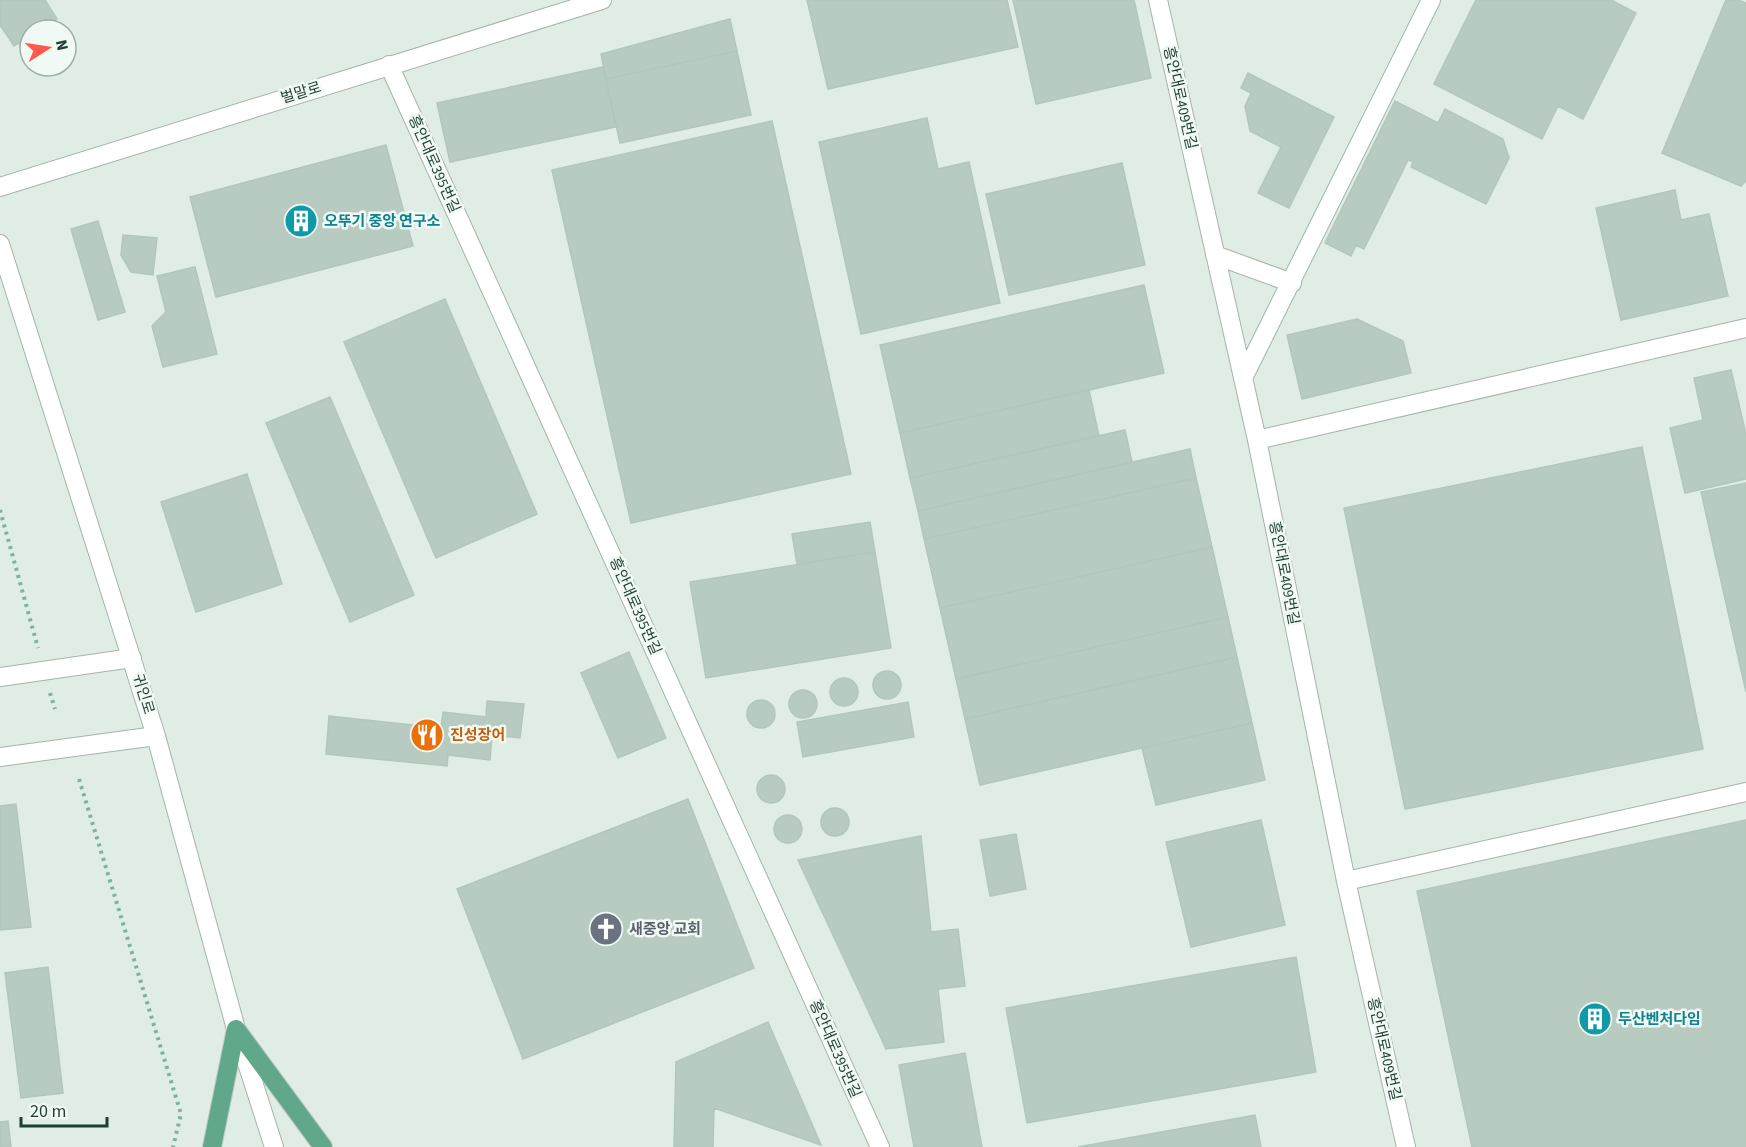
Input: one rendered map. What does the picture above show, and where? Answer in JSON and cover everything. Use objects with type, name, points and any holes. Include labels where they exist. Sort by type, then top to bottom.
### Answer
[{"type":"main road","points":[[212,1147],[236,1029]]},
{"type":"main road","points":[[236,1029],[322,1147]]},
{"type":"street","name":"벌말로","points":[[0,187],[602,0]]},
{"type":"street","name":"흥안대로409번길","points":[[1158,0],[1257,440],[1346,882],[1406,1147]]},
{"type":"street","points":[[1243,378],[1431,0]]},
{"type":"street","name":"흥안대로395번길","points":[[389,65],[880,1147]]},
{"type":"street","name":"귀인로","points":[[0,244],[156,736],[236,1029],[274,1147]]},
{"type":"street","points":[[1215,255],[1292,283]]},
{"type":"street","points":[[1257,440],[1746,328]]},
{"type":"street","points":[[0,677],[132,658]]},
{"type":"street","points":[[0,757],[156,736]]},
{"type":"street","points":[[1346,882],[1746,792]]},
{"type":"path","points":[[0,510],[44,671]]},
{"type":"path","points":[[79,779],[181,1114],[173,1147]]},
{"type":"building","points":[[0,0],[45,0],[56,18],[18,18],[18,44],[14,46],[0,25]]},
{"type":"building","points":[[807,0],[1007,0],[1018,47],[828,89]]},
{"type":"building","points":[[1013,0],[1134,0],[1151,78],[1036,104]]},
{"type":"building","points":[[1476,0],[1611,0],[1636,13],[1583,119],[1558,106],[1542,139],[1434,84]]},
{"type":"building","points":[[1726,0],[1746,3],[1746,181],[1741,186],[1662,153]]},
{"type":"building","points":[[730,19],[737,51],[606,79],[601,54]]},
{"type":"building","points":[[737,51],[751,115],[620,143],[606,79]]},
{"type":"building","points":[[603,67],[616,127],[450,162],[437,103]]},
{"type":"building","points":[[1248,73],[1334,117],[1289,208],[1258,193],[1281,147],[1250,131],[1245,106],[1251,93],[1241,88]]},
{"type":"building","points":[[1395,101],[1438,123],[1445,109],[1503,139],[1509,158],[1486,204],[1411,167],[1413,162],[1408,160],[1364,249],[1356,245],[1351,256],[1325,243]]},
{"type":"building","points":[[927,118],[938,169],[969,162],[1000,303],[861,334],[819,142]]},
{"type":"building","points":[[772,121],[851,474],[631,523],[552,170]]},
{"type":"building","name":"오뚜기 중앙 연구소","points":[[386,145],[413,246],[216,297],[190,197]]},
{"type":"building","points":[[1122,163],[1145,265],[1009,295],[986,194]]},
{"type":"building","points":[[1675,190],[1681,220],[1709,214],[1728,296],[1621,320],[1596,208]]},
{"type":"building","points":[[98,221],[125,312],[98,320],[71,229]]},
{"type":"building","points":[[123,235],[157,238],[153,275],[131,272],[121,255]]},
{"type":"building","points":[[195,267],[217,354],[163,367],[152,326],[166,312],[157,276]]},
{"type":"building","points":[[1144,285],[1164,373],[900,433],[880,345]]},
{"type":"building","points":[[445,299],[537,514],[436,558],[344,342]]},
{"type":"building","points":[[1357,319],[1403,341],[1411,373],[1302,399],[1287,335]]},
{"type":"building","points":[[1731,370],[1746,434],[1746,479],[1685,493],[1670,428],[1703,420],[1694,378]]},
{"type":"building","points":[[1089,390],[1099,436],[910,478],[900,433]]},
{"type":"building","points":[[330,397],[414,595],[350,622],[266,423]]},
{"type":"building","points":[[1125,430],[1132,462],[918,511],[910,478]]},
{"type":"building","points":[[1642,447],[1703,749],[1405,809],[1344,508]]},
{"type":"building","points":[[1190,449],[1196,478],[924,539],[918,511]]},
{"type":"building","points":[[247,474],[282,584],[196,612],[161,502]]},
{"type":"building","points":[[1196,478],[1212,547],[940,608],[924,539]]},
{"type":"building","points":[[1746,483],[1746,692],[1701,492]]},
{"type":"building","points":[[870,522],[875,552],[797,564],[792,534]]},
{"type":"building","points":[[1212,547],[1228,617],[956,679],[940,608]]},
{"type":"building","points":[[875,552],[891,648],[706,678],[690,582]]},
{"type":"building","points":[[1228,617],[1237,657],[965,719],[956,679]]},
{"type":"building","points":[[629,652],[666,738],[618,758],[581,673]]},
{"type":"building","points":[[1237,657],[1252,723],[980,785],[965,719]]},
{"type":"building","points":[[887,671],[897,675],[901,685],[897,695],[887,699],[877,695],[873,685],[877,675]]},
{"type":"building","points":[[844,678],[854,682],[858,692],[854,702],[844,706],[834,702],[830,692],[834,682]]},
{"type":"building","points":[[803,690],[813,694],[817,704],[813,714],[803,718],[793,714],[789,704],[793,694]]},
{"type":"building","points":[[761,700],[771,704],[775,714],[771,724],[761,728],[751,724],[747,714],[751,704]]},
{"type":"building","points":[[487,701],[524,704],[520,738],[492,735],[490,760],[448,755],[447,766],[326,754],[329,716],[441,728],[443,712],[486,717]]},
{"type":"building","points":[[908,702],[914,737],[803,757],[797,722]]},
{"type":"building","points":[[1252,723],[1265,780],[1156,805],[1142,748]]},
{"type":"building","points":[[771,775],[781,779],[785,789],[781,799],[771,803],[761,799],[757,789],[761,779]]},
{"type":"building","name":"새중앙 교회","points":[[688,799],[754,968],[523,1059],[457,889]]},
{"type":"building","points":[[16,804],[31,927],[0,930],[0,806]]},
{"type":"building","points":[[835,808],[845,812],[849,822],[845,832],[835,836],[825,832],[821,822],[825,812]]},
{"type":"building","points":[[788,815],[798,819],[802,829],[798,839],[788,843],[778,839],[774,829],[778,819]]},
{"type":"building","points":[[1261,820],[1285,925],[1191,947],[1166,842]]},
{"type":"building","name":"두산벤처다임","points":[[1746,820],[1746,1147],[1472,1147],[1417,891]]},
{"type":"building","points":[[1016,834],[1026,889],[990,896],[980,840]]},
{"type":"building","points":[[921,836],[931,932],[958,929],[965,986],[938,989],[944,1042],[886,1049],[798,860]]},
{"type":"building","points":[[1296,957],[1316,1072],[1027,1123],[1006,1008]]},
{"type":"building","points":[[48,967],[63,1093],[21,1098],[5,973]]},
{"type":"building","points":[[768,1022],[821,1145],[714,1108],[713,1147],[674,1147],[676,1062]]},
{"type":"building","points":[[965,1053],[982,1147],[914,1147],[899,1065]]},
{"type":"building","points":[[1255,1115],[1261,1147],[1078,1147]]},
{"type":"building","points":[[8,1121],[11,1147],[0,1147],[0,1122]]},
{"type":"place","name":"오뚜기 중앙 연구소","points":[[301,221]]},
{"type":"place","name":"진성장어","points":[[427,735]]},
{"type":"place","name":"새중앙 교회","points":[[606,929]]},
{"type":"place","name":"두산벤처다임","points":[[1595,1019]]}]
